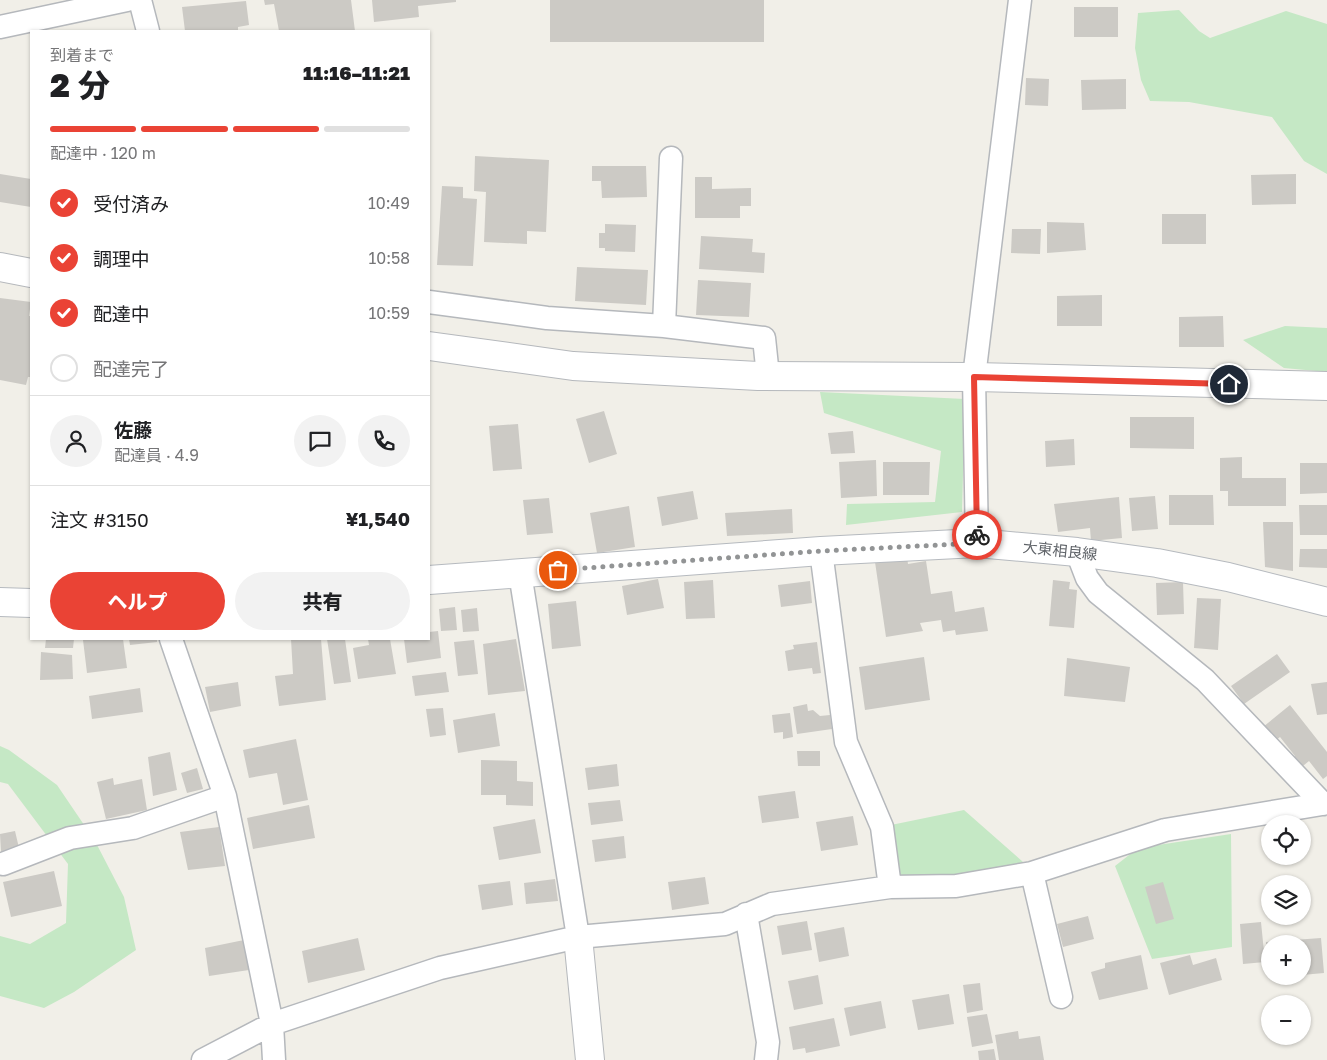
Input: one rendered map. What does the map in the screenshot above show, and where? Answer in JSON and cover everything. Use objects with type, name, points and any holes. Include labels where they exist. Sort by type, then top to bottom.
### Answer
[{"type":"street","points":[[0,27],[127,0]]},
{"type":"street","points":[[140,0],[148,30]]},
{"type":"street","points":[[978,543],[974,377],[1020,0]]},
{"type":"street","points":[[664,326],[671,158]]},
{"type":"street","points":[[0,267],[30,273]]},
{"type":"street","points":[[430,302],[548,318],[664,326],[764,338],[768,376]]},
{"type":"street","points":[[430,346],[572,366],[768,376],[974,377],[1327,386]]},
{"type":"street","name":"大東相良線","points":[[430,580],[821,551],[978,543],[1077,552],[1156,563],[1228,577],[1327,602]]},
{"type":"street","points":[[821,551],[846,742],[882,827],[890,887]]},
{"type":"street","points":[[1077,552],[1087,578],[1098,593],[1205,680],[1325,804]]},
{"type":"street","points":[[520,573],[578,937],[590,1060]]},
{"type":"street","points":[[0,602],[30,603]]},
{"type":"street","points":[[171,640],[225,796],[272,1024],[274,1060]]},
{"type":"street","points":[[3,864],[70,838],[133,828],[225,796]]},
{"type":"street","points":[[203,1060],[272,1024],[440,968],[578,937],[725,924],[772,904],[890,887],[956,886],[1032,873],[1166,830],[1325,804]]},
{"type":"street","points":[[1032,873],[1061,997]]},
{"type":"street","points":[[746,914],[768,1042],[766,1060]]},
{"type":"green space","points":[[1179,10],[1199,31],[1210,38],[1286,11],[1327,24],[1327,174],[1304,161],[1272,117],[1189,102],[1150,101],[1141,80],[1135,48],[1138,13]]},
{"type":"green space","points":[[1285,326],[1327,328],[1327,372],[1284,368],[1243,340]]},
{"type":"green space","points":[[820,392],[965,399],[962,512],[846,525],[847,504],[935,502],[941,451],[824,413]]},
{"type":"green space","points":[[0,746],[9,750],[57,785],[95,841],[124,897],[136,950],[74,992],[44,1008],[0,996],[0,936],[30,944],[66,923],[68,864],[8,784],[0,782]]},
{"type":"green space","points":[[964,810],[1023,862],[966,878],[893,877],[891,825]]},
{"type":"green space","points":[[1231,834],[1232,947],[1152,959],[1115,866],[1138,848]]},
{"type":"building","points":[[264,0],[351,0],[355,30],[279,30],[274,4],[265,5]]},
{"type":"building","points":[[372,0],[456,0],[456,2],[418,6],[419,17],[374,22]]},
{"type":"building","points":[[550,0],[764,0],[764,42],[550,42]]},
{"type":"building","points":[[246,1],[249,25],[238,27],[238,30],[185,30],[182,7]]},
{"type":"building","points":[[1074,7],[1118,7],[1118,37],[1074,37]]},
{"type":"building","points":[[1026,78],[1049,79],[1048,106],[1025,105]]},
{"type":"building","points":[[1126,79],[1126,109],[1082,110],[1081,80]]},
{"type":"building","points":[[475,156],[549,160],[546,232],[527,231],[527,244],[484,242],[486,192],[474,191]]},
{"type":"building","points":[[592,166],[646,166],[647,197],[602,198],[601,181],[592,181]]},
{"type":"building","points":[[0,174],[30,179],[30,207],[0,202]]},
{"type":"building","points":[[1296,174],[1296,204],[1252,205],[1251,175]]},
{"type":"building","points":[[695,177],[712,177],[712,189],[751,188],[751,206],[740,206],[740,218],[695,218]]},
{"type":"building","points":[[442,186],[463,187],[463,198],[477,199],[473,266],[437,265]]},
{"type":"building","points":[[1162,214],[1206,214],[1206,244],[1162,244]]},
{"type":"building","points":[[1047,222],[1084,223],[1086,250],[1047,253]]},
{"type":"building","points":[[605,224],[636,225],[635,252],[605,251],[605,248],[599,248],[599,233],[605,233]]},
{"type":"building","points":[[1012,229],[1041,229],[1040,254],[1011,253]]},
{"type":"building","points":[[701,236],[753,239],[752,252],[765,253],[764,273],[699,269]]},
{"type":"building","points":[[577,267],[648,270],[646,305],[575,301]]},
{"type":"building","points":[[698,280],[751,283],[749,317],[696,315]]},
{"type":"building","points":[[1102,295],[1102,326],[1057,326],[1057,296]]},
{"type":"building","points":[[0,298],[30,302],[30,377],[28,377],[26,385],[0,380]]},
{"type":"building","points":[[1223,316],[1224,347],[1179,347],[1179,317]]},
{"type":"building","points":[[604,411],[617,454],[589,463],[576,419]]},
{"type":"building","points":[[1130,417],[1194,417],[1194,449],[1130,448]]},
{"type":"building","points":[[518,424],[522,469],[493,471],[489,426]]},
{"type":"building","points":[[853,431],[855,453],[831,454],[828,433]]},
{"type":"building","points":[[1074,439],[1075,465],[1046,467],[1045,441]]},
{"type":"building","points":[[1242,457],[1242,478],[1286,478],[1286,506],[1228,506],[1228,491],[1220,491],[1220,458]]},
{"type":"building","points":[[876,460],[877,496],[841,498],[839,462]]},
{"type":"building","points":[[883,462],[930,462],[929,495],[883,495]]},
{"type":"building","points":[[1300,463],[1327,463],[1327,493],[1300,494]]},
{"type":"building","points":[[693,491],[698,519],[662,526],[657,497]]},
{"type":"building","points":[[1169,495],[1213,495],[1214,525],[1169,525]]},
{"type":"building","points":[[1155,496],[1158,529],[1132,531],[1129,498]]},
{"type":"building","points":[[1119,497],[1122,538],[1091,541],[1090,528],[1058,532],[1054,504]]},
{"type":"building","points":[[549,498],[553,533],[527,535],[523,500]]},
{"type":"building","points":[[1299,505],[1327,505],[1327,535],[1300,535]]},
{"type":"building","points":[[629,506],[635,547],[597,553],[590,513]]},
{"type":"building","points":[[792,509],[793,533],[727,536],[725,513]]},
{"type":"building","points":[[1263,522],[1293,522],[1293,571],[1265,567]]},
{"type":"building","points":[[1300,549],[1327,549],[1327,568],[1299,567]]},
{"type":"building","points":[[907,557],[908,564],[926,561],[931,594],[952,591],[955,612],[984,607],[988,631],[956,635],[955,630],[943,632],[941,620],[920,623],[923,631],[886,637],[875,562]]},
{"type":"building","points":[[658,579],[664,608],[627,615],[622,586]]},
{"type":"building","points":[[713,580],[715,618],[686,619],[684,582]]},
{"type":"building","points":[[1053,580],[1070,582],[1069,589],[1077,590],[1074,628],[1049,626]]},
{"type":"building","points":[[810,581],[812,603],[781,607],[778,585]]},
{"type":"building","points":[[1183,582],[1184,614],[1157,615],[1156,583]]},
{"type":"building","points":[[1197,598],[1221,599],[1218,650],[1194,648]]},
{"type":"building","points":[[576,601],[581,646],[552,649],[548,604]]},
{"type":"building","points":[[455,607],[457,630],[441,631],[439,609]]},
{"type":"building","points":[[477,608],[479,631],[463,632],[461,610]]},
{"type":"building","points":[[438,631],[441,658],[407,663],[404,640],[430,640],[430,632]]},
{"type":"building","points":[[516,639],[525,691],[488,695],[483,644]]},
{"type":"building","points":[[46,640],[74,640],[73,648],[45,648]]},
{"type":"building","points":[[83,640],[123,640],[127,668],[87,673]]},
{"type":"building","points":[[129,640],[157,640],[157,642],[130,645]]},
{"type":"building","points":[[291,640],[321,640],[326,700],[279,706],[275,676],[293,674]]},
{"type":"building","points":[[327,640],[345,640],[351,682],[334,684]]},
{"type":"building","points":[[368,640],[390,640],[396,674],[358,679],[353,648],[369,645]]},
{"type":"building","points":[[474,640],[478,674],[458,676],[454,642]]},
{"type":"building","points":[[817,642],[821,673],[813,674],[812,668],[788,671],[785,651],[794,649],[793,645]]},
{"type":"building","points":[[41,652],[72,655],[73,679],[40,680]]},
{"type":"building","points":[[1277,654],[1290,672],[1244,704],[1231,686]]},
{"type":"building","points":[[924,657],[930,700],[865,710],[859,667]]},
{"type":"building","points":[[1067,658],[1130,667],[1125,702],[1064,696]]},
{"type":"building","points":[[446,672],[449,692],[415,696],[412,676]]},
{"type":"building","points":[[238,682],[241,706],[210,712],[205,687]]},
{"type":"building","points":[[1327,682],[1327,714],[1317,715],[1311,684]]},
{"type":"building","points":[[140,688],[143,712],[92,719],[89,696]]},
{"type":"building","points":[[807,704],[808,711],[813,710],[820,716],[830,715],[832,729],[797,734],[793,707]]},
{"type":"building","points":[[1290,705],[1327,752],[1327,776],[1323,779],[1309,761],[1298,770],[1290,759],[1295,756],[1280,737],[1274,742],[1263,727]]},
{"type":"building","points":[[443,708],[446,735],[430,737],[426,709]]},
{"type":"building","points":[[495,713],[500,746],[458,753],[453,720]]},
{"type":"building","points":[[790,713],[793,737],[783,739],[783,732],[774,733],[772,715]]},
{"type":"building","points":[[296,739],[308,800],[283,805],[277,773],[249,778],[243,750]]},
{"type":"building","points":[[797,751],[820,751],[820,766],[798,766]]},
{"type":"building","points":[[170,752],[177,790],[153,796],[148,757]]},
{"type":"building","points":[[481,760],[517,761],[517,781],[533,782],[533,806],[506,805],[506,795],[481,795]]},
{"type":"building","points":[[617,764],[619,786],[588,790],[585,768]]},
{"type":"building","points":[[197,768],[203,789],[187,793],[181,773]]},
{"type":"building","points":[[113,778],[114,785],[142,779],[147,810],[106,819],[97,782]]},
{"type":"building","points":[[795,791],[799,818],[762,823],[758,796]]},
{"type":"building","points":[[620,800],[623,821],[591,825],[588,803]]},
{"type":"building","points":[[309,805],[315,838],[253,849],[247,818]]},
{"type":"building","points":[[853,816],[858,845],[821,851],[816,822]]},
{"type":"building","points":[[535,819],[541,853],[499,860],[493,827]]},
{"type":"building","points":[[219,827],[225,866],[188,870],[180,832]]},
{"type":"building","points":[[15,831],[19,848],[1,852],[0,834]]},
{"type":"building","points":[[624,836],[626,858],[595,862],[592,840]]},
{"type":"building","points":[[54,871],[62,906],[11,917],[3,882]]},
{"type":"building","points":[[705,877],[709,904],[672,910],[668,882]]},
{"type":"building","points":[[555,879],[558,901],[526,904],[524,883]]},
{"type":"building","points":[[510,881],[513,905],[482,910],[478,885]]},
{"type":"building","points":[[1163,882],[1174,919],[1156,924],[1145,887]]},
{"type":"building","points":[[1088,916],[1094,939],[1063,947],[1057,924]]},
{"type":"building","points":[[807,921],[812,950],[782,955],[777,926]]},
{"type":"building","points":[[1261,922],[1261,962],[1243,964],[1240,924]]},
{"type":"building","points":[[844,927],[849,956],[819,962],[814,933]]},
{"type":"building","points":[[358,938],[365,970],[308,983],[302,951]]},
{"type":"building","points":[[1321,938],[1324,973],[1311,974],[1311,939]]},
{"type":"building","points":[[244,940],[249,970],[209,976],[205,948]]},
{"type":"building","points":[[1141,955],[1148,989],[1099,1000],[1091,972],[1105,968],[1105,963]]},
{"type":"building","points":[[1190,955],[1193,965],[1216,958],[1222,980],[1169,995],[1160,963]]},
{"type":"building","points":[[818,975],[823,1004],[794,1010],[788,981]]},
{"type":"building","points":[[980,983],[983,1010],[967,1013],[963,985]]},
{"type":"building","points":[[949,994],[954,1024],[918,1030],[912,1000]]},
{"type":"building","points":[[881,1001],[886,1028],[850,1036],[844,1008]]},
{"type":"building","points":[[987,1014],[993,1043],[972,1047],[967,1017]]},
{"type":"building","points":[[834,1018],[840,1046],[806,1053],[805,1048],[793,1050],[789,1027]]},
{"type":"building","points":[[1018,1031],[1019,1039],[1040,1036],[1044,1060],[999,1060],[995,1035]]},
{"type":"building","points":[[994,1049],[996,1060],[979,1060],[978,1051]]},
{"type":"way so far","points":[[558,570],[821,551],[978,543],[977,535]]},
{"type":"route","points":[[977,535],[974,377],[1229,384]]}]
